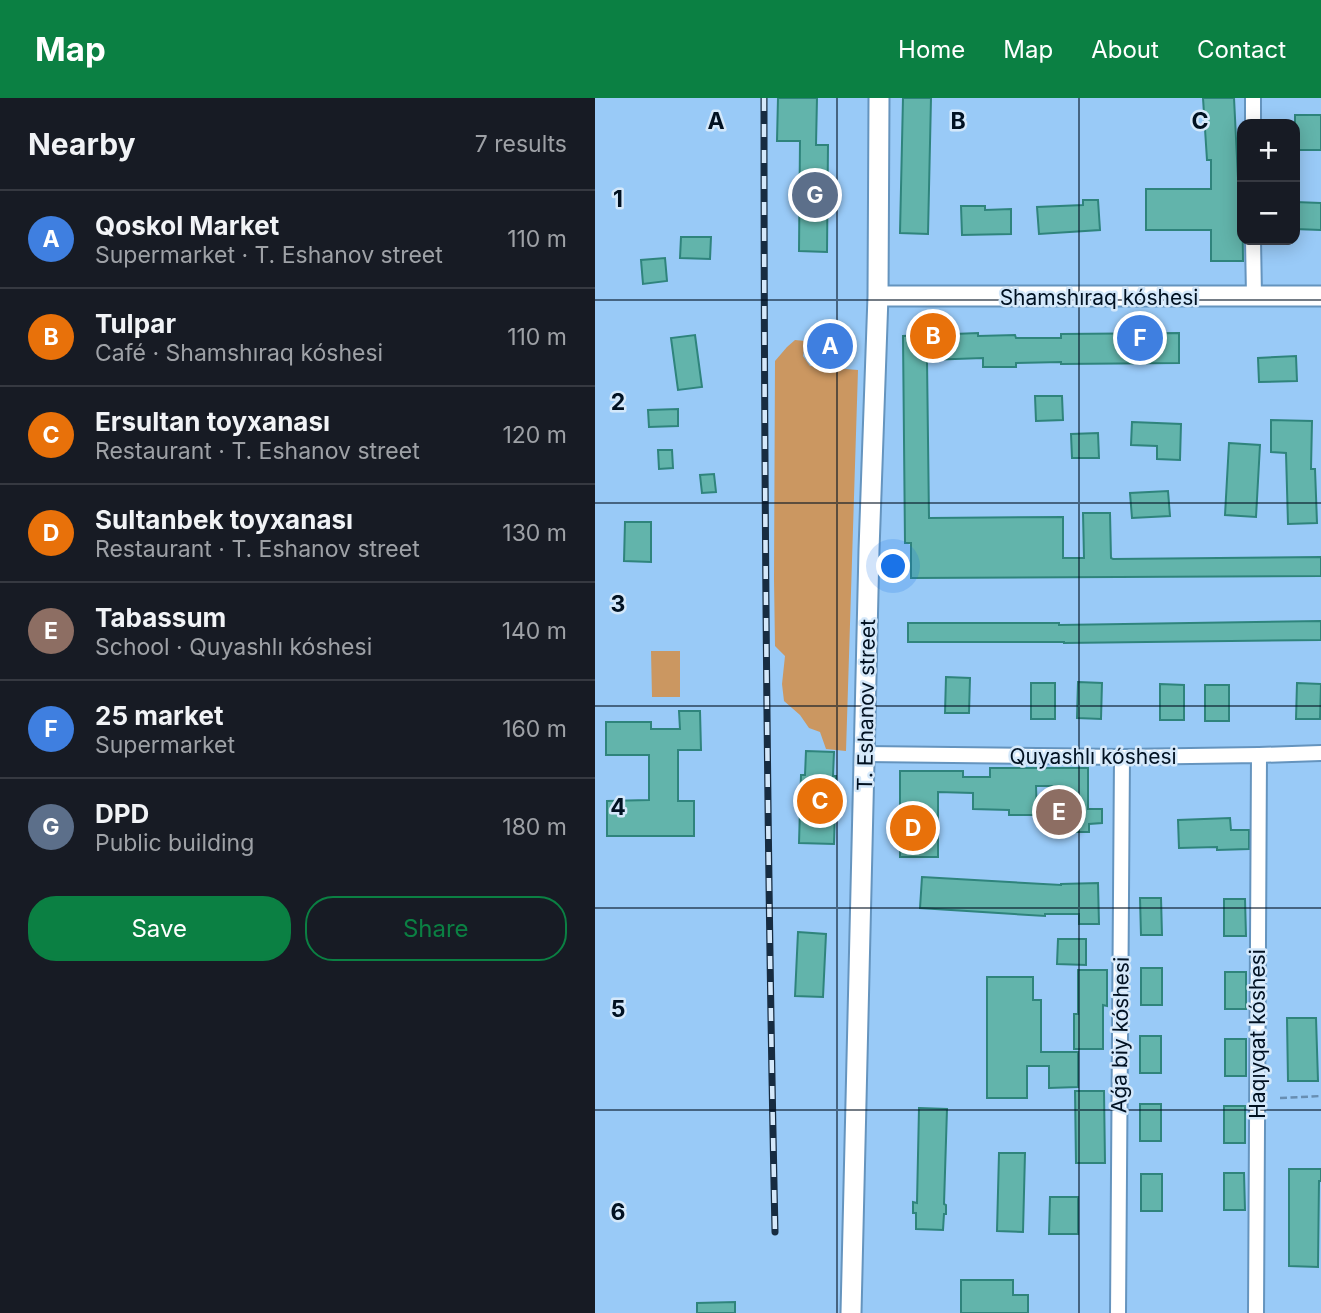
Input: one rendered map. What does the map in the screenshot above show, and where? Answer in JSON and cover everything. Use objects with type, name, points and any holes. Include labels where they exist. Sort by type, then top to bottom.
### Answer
[{"type":"main road","name":"T. Eshanov street","points":[[851,1313],[869,550],[878,296],[879,98]]},
{"type":"main road","name":"Shamshıraq kóshesi","points":[[878,296],[1321,296]]},
{"type":"street","points":[[1253,98],[1253,119]]},
{"type":"street","points":[[1253,245],[1254,296]]},
{"type":"street","name":"Quyashlı kóshesi","points":[[865,754],[1122,757],[1321,753]]},
{"type":"street","name":"Haqıyqat kóshesi","points":[[1256,1313],[1259,755]]},
{"type":"street","name":"Aǵa biy kóshesi","points":[[1118,1313],[1122,757]]},
{"type":"path","points":[[1280,1098],[1321,1096]]},
{"type":"shaded area","points":[[795,340],[805,341],[803,356],[810,366],[858,370],[846,751],[826,749],[820,732],[809,728],[800,715],[784,701],[782,684],[785,656],[775,646],[775,361]]},
{"type":"shaded area","points":[[651,651],[680,651],[680,697],[652,697]]},
{"type":"building","points":[[778,98],[817,98],[816,145],[828,145],[827,252],[799,251],[800,141],[777,141]]},
{"type":"building","points":[[903,98],[931,98],[928,234],[900,233]]},
{"type":"building","points":[[1203,98],[1234,98],[1237,245],[1243,245],[1243,261],[1211,261],[1211,230],[1146,230],[1146,189],[1211,189],[1211,160],[1207,160]]},
{"type":"building","points":[[1295,115],[1321,115],[1321,150],[1300,150],[1300,119],[1295,119]]},
{"type":"building","points":[[1083,200],[1098,200],[1100,230],[1039,234],[1037,207],[1083,205]]},
{"type":"building","points":[[1300,202],[1321,203],[1321,230],[1300,229]]},
{"type":"building","points":[[961,206],[985,206],[985,210],[1011,209],[1011,234],[962,235]]},
{"type":"building","points":[[681,237],[711,237],[710,259],[680,258]]},
{"type":"building","points":[[665,258],[667,281],[643,284],[641,260]]},
{"type":"building","points":[[978,333],[978,336],[1061,338],[1061,334],[1179,333],[1179,363],[1061,362],[1016,363],[1016,367],[983,367],[983,358],[927,360],[929,518],[1063,517],[1063,558],[1084,558],[1083,513],[1110,513],[1113,559],[1321,557],[1321,576],[911,578],[911,543],[905,543],[903,336]]},
{"type":"building","points":[[695,335],[702,387],[678,390],[671,338]]},
{"type":"building","points":[[809,338],[837,340],[836,360],[808,359]]},
{"type":"building","points":[[1296,356],[1297,381],[1259,382],[1258,358]]},
{"type":"building","points":[[1035,396],[1062,396],[1063,420],[1036,421]]},
{"type":"building","points":[[678,409],[678,426],[649,427],[648,410]]},
{"type":"building","points":[[1271,420],[1312,421],[1311,469],[1315,469],[1317,523],[1288,524],[1286,453],[1271,452]]},
{"type":"building","points":[[1132,422],[1181,424],[1180,460],[1157,459],[1157,446],[1131,445]]},
{"type":"building","points":[[1098,433],[1099,458],[1072,458],[1071,434]]},
{"type":"building","points":[[1229,443],[1260,445],[1256,517],[1225,515]]},
{"type":"building","points":[[658,450],[672,450],[673,468],[659,469]]},
{"type":"building","points":[[714,474],[716,492],[702,493],[700,475]]},
{"type":"building","points":[[1168,491],[1170,516],[1132,518],[1130,493]]},
{"type":"building","points":[[625,522],[651,522],[651,562],[624,561]]},
{"type":"building","points":[[1321,621],[1321,640],[908,642],[908,623],[1059,625]]},
{"type":"building","points":[[946,677],[970,678],[969,713],[945,713]]},
{"type":"building","points":[[1078,682],[1102,683],[1101,719],[1077,718]]},
{"type":"building","points":[[1031,683],[1055,683],[1055,719],[1031,719]]},
{"type":"building","points":[[1297,683],[1321,684],[1320,719],[1296,719]]},
{"type":"building","points":[[1160,684],[1184,685],[1184,720],[1160,720]]},
{"type":"building","points":[[1205,685],[1229,685],[1229,721],[1205,721]]},
{"type":"building","points":[[679,711],[700,711],[701,750],[678,750],[678,801],[694,801],[694,836],[607,836],[607,801],[649,800],[649,755],[606,755],[606,722],[651,722],[651,729],[680,729]]},
{"type":"building","points":[[806,751],[834,752],[834,844],[799,843],[801,775],[805,775]]},
{"type":"building","points":[[990,768],[1088,768],[1088,809],[1102,809],[1102,823],[1089,824],[1089,832],[1061,832],[1061,823],[1048,823],[1048,810],[1061,810],[1060,786],[1036,786],[1037,815],[1009,815],[1009,810],[973,809],[973,793],[938,792],[938,857],[900,857],[900,771],[963,771],[963,777],[990,777]]},
{"type":"building","points":[[1230,818],[1231,830],[1249,830],[1249,849],[1179,848],[1178,820]]},
{"type":"building","points":[[922,877],[1061,885],[1098,883],[1099,924],[1079,924],[1079,914],[1045,916],[920,908]]},
{"type":"building","points":[[1140,898],[1161,898],[1162,935],[1141,935]]},
{"type":"building","points":[[1224,899],[1245,899],[1246,936],[1224,936]]},
{"type":"building","points":[[798,932],[826,934],[823,997],[795,996]]},
{"type":"building","points":[[1058,939],[1086,939],[1086,965],[1057,964]]},
{"type":"building","points":[[1141,968],[1162,968],[1162,1005],[1141,1005]]},
{"type":"building","points":[[1078,970],[1107,970],[1107,1006],[1103,1005],[1103,1049],[1074,1049],[1074,1014],[1078,1014]]},
{"type":"building","points":[[1225,972],[1246,972],[1246,1009],[1225,1009]]},
{"type":"building","points":[[987,977],[1033,977],[1033,1000],[1041,1000],[1041,1052],[1078,1052],[1078,1087],[1049,1088],[1049,1066],[1027,1066],[1027,1098],[987,1098]]},
{"type":"building","points":[[1287,1018],[1316,1018],[1318,1081],[1288,1081]]},
{"type":"building","points":[[1140,1036],[1161,1036],[1161,1073],[1140,1073]]},
{"type":"building","points":[[1225,1039],[1246,1039],[1246,1076],[1225,1076]]},
{"type":"building","points":[[1075,1091],[1104,1091],[1105,1163],[1076,1163]]},
{"type":"building","points":[[1140,1104],[1161,1104],[1161,1141],[1140,1141]]},
{"type":"building","points":[[1224,1106],[1245,1106],[1245,1143],[1224,1143]]},
{"type":"building","points":[[919,1108],[947,1109],[946,1214],[943,1230],[916,1229],[913,1202],[917,1203]]},
{"type":"building","points":[[999,1153],[1025,1153],[1023,1232],[997,1231]]},
{"type":"building","points":[[1289,1169],[1321,1169],[1318,1267],[1289,1266]]},
{"type":"building","points":[[1224,1173],[1244,1173],[1245,1210],[1224,1210]]},
{"type":"building","points":[[1141,1174],[1162,1174],[1162,1211],[1141,1211]]},
{"type":"building","points":[[1050,1197],[1078,1197],[1078,1234],[1049,1234]]},
{"type":"building","points":[[961,1280],[1013,1280],[1013,1295],[1028,1295],[1028,1313],[961,1313]]},
{"type":"building","points":[[735,1302],[735,1313],[697,1313],[697,1303]]},
{"type":"railway","points":[[764,98],[767,665],[775,1232]]},
{"type":"place","name":"DPD","points":[[815,195]]},
{"type":"place","name":"Tulpar","points":[[933,336]]},
{"type":"place","name":"25 market","points":[[1140,338]]},
{"type":"place","name":"Qoskol Market","points":[[830,346]]},
{"type":"place","name":"Ersultan toyxanası","points":[[820,801]]},
{"type":"place","name":"Tabassum","points":[[1059,812]]},
{"type":"place","name":"Sultanbek toyxanası","points":[[913,828]]}]
